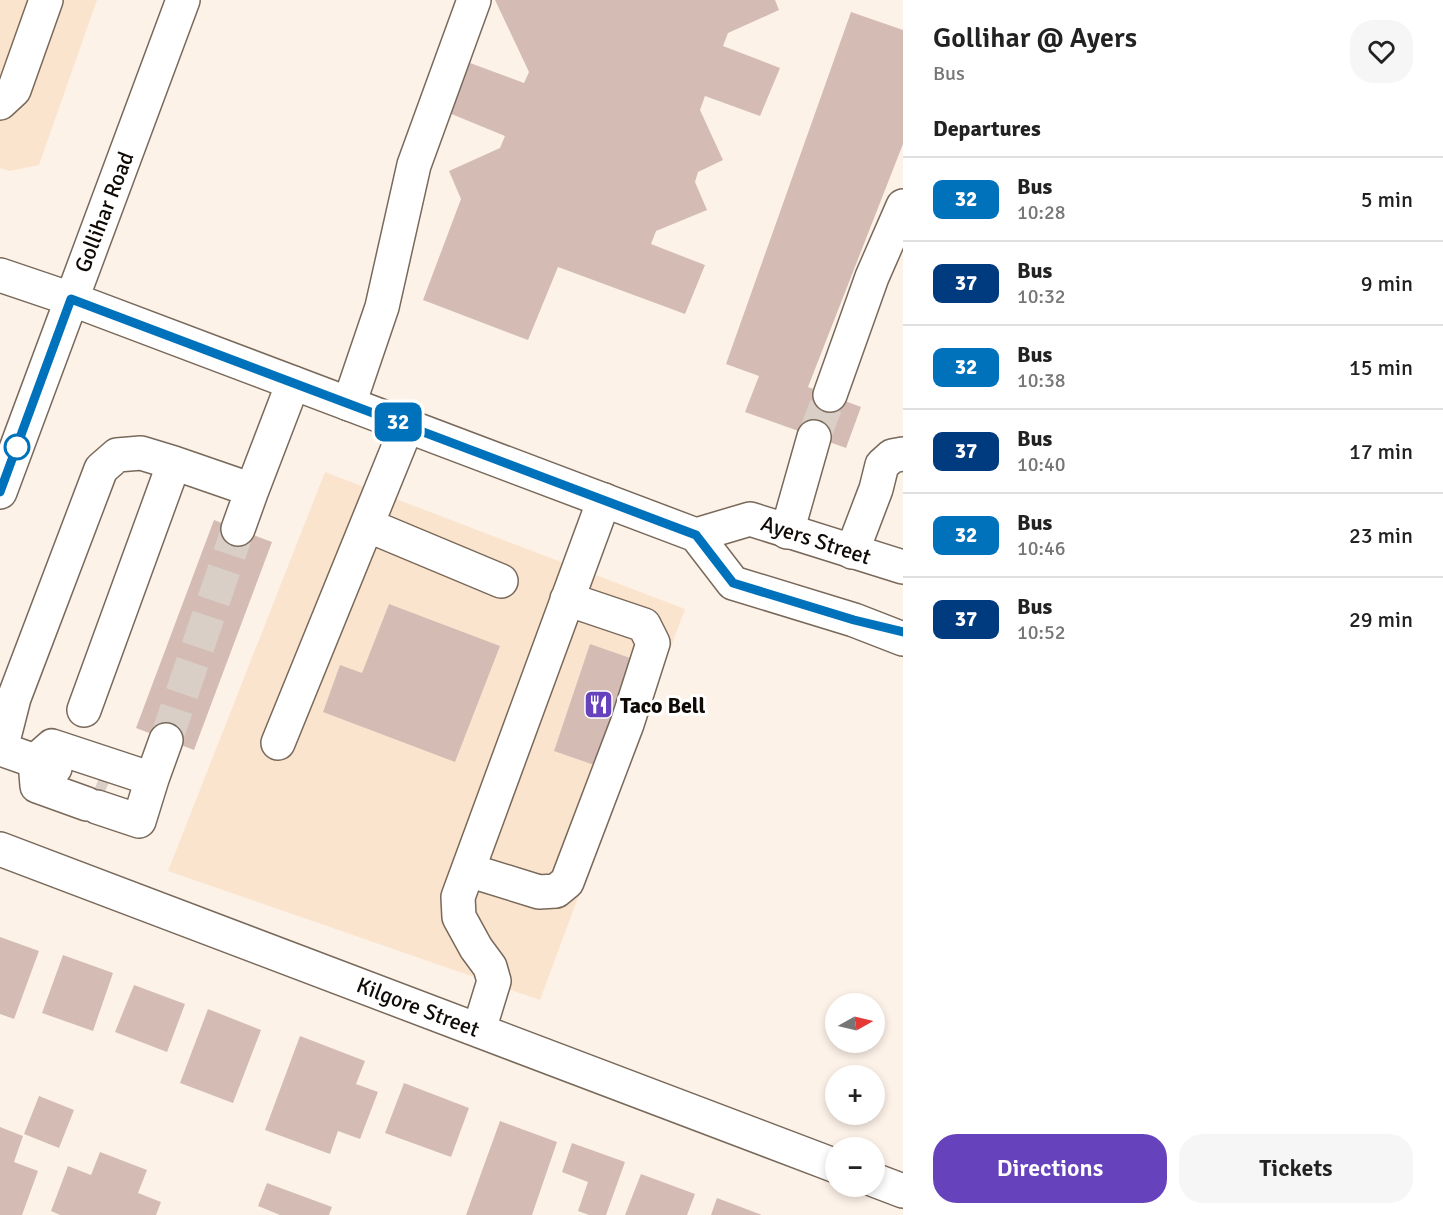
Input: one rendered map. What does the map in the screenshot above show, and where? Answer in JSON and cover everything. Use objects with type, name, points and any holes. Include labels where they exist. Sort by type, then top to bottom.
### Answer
[{"type":"main road","points":[[0,103],[14,90],[45,0]]},
{"type":"main road","name":"Gollihar Road","points":[[0,492],[10,434],[71,299],[183,0]]},
{"type":"main road","points":[[349,404],[382,307],[414,165],[474,0]]},
{"type":"main road","points":[[830,395],[872,277],[903,206]]},
{"type":"main road","points":[[0,275],[71,299],[696,535],[733,583],[854,620],[903,632]]},
{"type":"main road","points":[[238,530],[293,383]]},
{"type":"main road","points":[[278,743],[407,426]]},
{"type":"main road","points":[[787,532],[814,437]]},
{"type":"main road","points":[[166,740],[139,821],[35,761],[1,749],[14,698],[101,469],[117,455],[141,453],[252,490]]},
{"type":"main road","points":[[852,552],[876,489],[882,465],[892,456],[903,454]]},
{"type":"main road","points":[[84,710],[174,463]]},
{"type":"main road","points":[[479,1030],[494,981],[489,967],[459,917],[458,897],[604,500]]},
{"type":"main road","name":"Ayers Street","points":[[696,535],[750,519],[903,567]]},
{"type":"main road","points":[[367,525],[501,581]]},
{"type":"main road","points":[[468,870],[539,892],[556,891],[567,882],[627,724],[652,643],[644,625],[567,599]]},
{"type":"main road","points":[[854,620],[903,639]]},
{"type":"main road","points":[[35,761],[52,746],[148,790]]},
{"type":"main road","name":"Kilgore Street","points":[[0,849],[825,1162]]},
{"type":"main road","points":[[885,1184],[903,1191]]},
{"type":"shaded area","points":[[0,0],[97,0],[39,165],[9,171],[0,168]]},
{"type":"shaded area","points":[[325,472],[685,609],[540,1000],[168,871]]},
{"type":"building","points":[[495,0],[775,0],[779,10],[728,33],[723,46],[780,68],[760,116],[705,96],[700,110],[723,160],[698,172],[695,182],[707,210],[656,231],[651,244],[705,265],[685,314],[558,267],[528,340],[423,300],[461,199],[449,171],[500,148],[505,136],[449,113],[470,63],[524,83],[529,72]]},
{"type":"building","points":[[851,12],[903,30],[903,144],[808,387],[861,407],[846,448],[745,412],[759,376],[726,364]]},
{"type":"building","points":[[214,520],[272,542],[194,750],[136,728]]},
{"type":"building","points":[[389,604],[500,646],[455,762],[323,712],[340,665],[362,673]]},
{"type":"building","points":[[590,644],[636,660],[600,767],[554,751]]},
{"type":"building","points":[[0,937],[39,951],[14,1019],[0,1014]]},
{"type":"building","points":[[63,955],[113,973],[93,1031],[42,1013]]},
{"type":"building","points":[[134,985],[185,1004],[167,1052],[115,1032]]},
{"type":"building","points":[[208,1009],[261,1030],[233,1103],[180,1083]]},
{"type":"building","points":[[300,1036],[365,1061],[356,1084],[378,1092],[360,1139],[338,1131],[330,1154],[265,1130]]},
{"type":"building","points":[[404,1083],[469,1108],[451,1157],[385,1133]]},
{"type":"building","points":[[39,1096],[74,1110],[59,1148],[24,1134]]},
{"type":"building","points":[[500,1121],[557,1142],[532,1215],[466,1215]]},
{"type":"building","points":[[0,1127],[23,1136],[14,1162],[38,1171],[22,1215],[0,1215]]},
{"type":"building","points":[[572,1143],[625,1162],[606,1215],[589,1215],[578,1211],[588,1182],[562,1172]]},
{"type":"building","points":[[100,1152],[147,1170],[138,1193],[161,1202],[156,1215],[60,1215],[51,1211],[68,1166],[91,1175]]},
{"type":"building","points":[[641,1174],[695,1194],[687,1215],[625,1215]]},
{"type":"building","points":[[267,1183],[332,1207],[329,1215],[280,1215],[258,1206]]},
{"type":"building","points":[[717,1198],[762,1215],[711,1215]]},
{"type":"tunnel","points":[[814,437],[830,395]]},
{"type":"tunnel","points":[[166,740],[238,529]]},
{"type":"tunnel","points":[[97,783],[107,787]]},
{"type":"bus line","name":"32","points":[[0,492],[71,299],[696,535],[733,583],[854,620],[903,632]]},
{"type":"place","name":"Taco Bell","points":[[599,705]]}]
